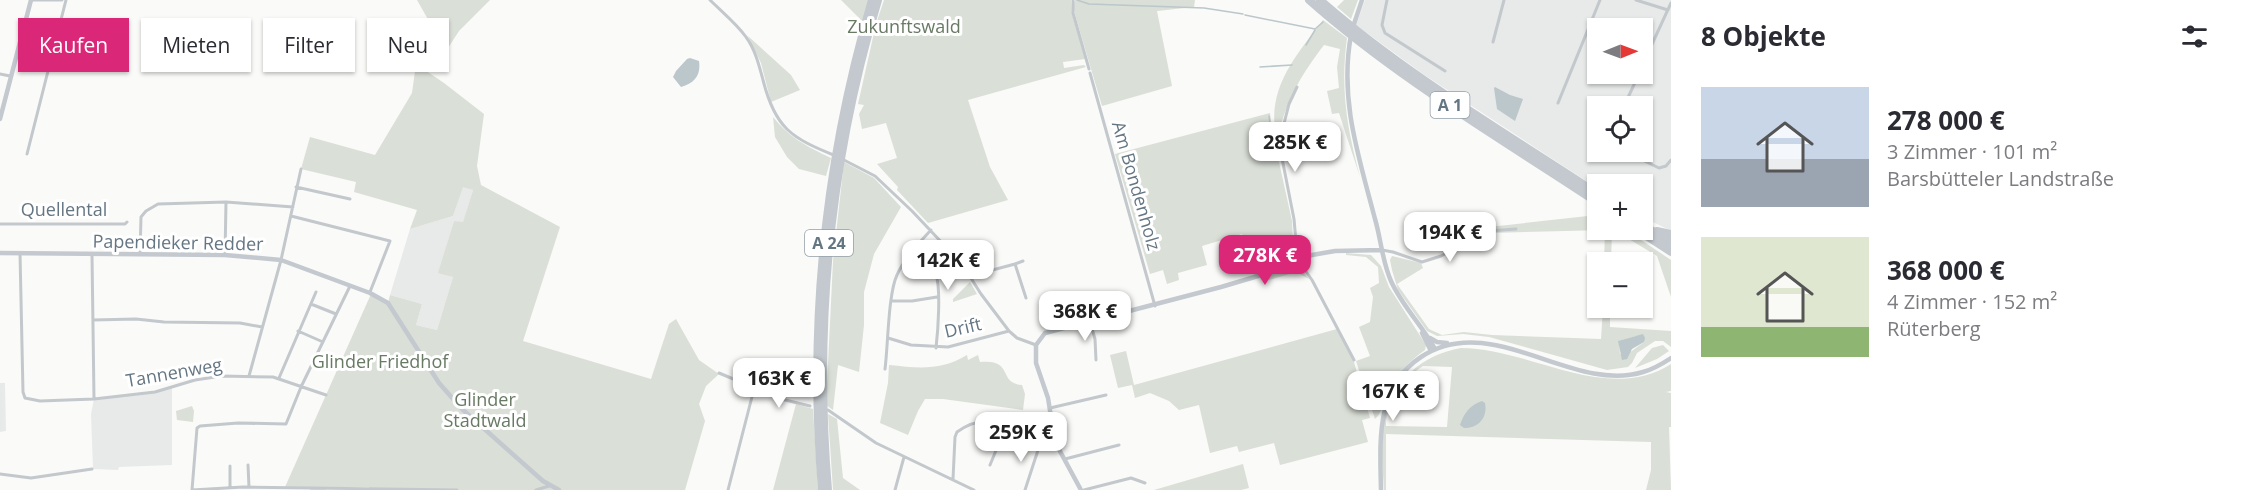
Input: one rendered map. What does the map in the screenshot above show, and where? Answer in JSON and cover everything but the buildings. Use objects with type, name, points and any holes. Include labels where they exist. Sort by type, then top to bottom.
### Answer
[{"type":"highway","name":"A 24","points":[[822,490],[816,365],[824,233],[841,121],[872,0]]},
{"type":"highway","name":"A 24","points":[[828,490],[823,424],[822,365],[829,245],[845,134],[856,78],[878,0]]},
{"type":"highway","name":"A 1","points":[[1309,0],[1361,44],[1408,78],[1587,196]]},
{"type":"highway","name":"A 1","points":[[1320,0],[1371,42],[1421,77],[1587,187]]},
{"type":"highway","points":[[1653,230],[1671,234]]},
{"type":"highway","points":[[1653,231],[1671,243]]},
{"type":"highway","points":[[1653,240],[1671,252]]},
{"type":"street","points":[[0,119],[30,0],[64,0],[60,18]]},
{"type":"street","points":[[710,0],[746,37],[758,62],[775,115],[787,130],[804,143],[849,161],[875,176],[931,230],[962,264],[1009,331],[1017,338],[1036,345]]},
{"type":"street","name":"Am Bondenholz","points":[[1072,0],[1073,13],[1155,306]]},
{"type":"street","points":[[1362,0],[1349,48],[1346,92],[1349,117],[1387,272],[1396,293],[1432,349]]},
{"type":"street","points":[[1388,0],[1382,25],[1385,33],[1445,71]]},
{"type":"street","points":[[1492,42],[1504,0]]},
{"type":"street","points":[[1558,103],[1600,0]]},
{"type":"street","points":[[1636,0],[1668,10]]},
{"type":"street","points":[[1653,42],[1671,3]]},
{"type":"street","points":[[27,154],[47,72]]},
{"type":"street","points":[[0,74],[10,76]]},
{"type":"street","points":[[1297,87],[1289,104],[1279,143],[1294,219],[1299,260],[1354,360]]},
{"type":"street","points":[[1647,162],[1659,168],[1666,166],[1671,160]]},
{"type":"street","points":[[249,376],[281,260],[301,169]]},
{"type":"street","points":[[296,187],[350,199]]},
{"type":"street","points":[[140,255],[141,217],[158,204],[226,202],[292,207]]},
{"type":"street","points":[[225,255],[226,202]]},
{"type":"street","points":[[291,216],[390,241],[370,293]]},
{"type":"street","name":"Quellental","points":[[0,224],[127,222]]},
{"type":"street","points":[[1145,483],[1131,478],[1083,490],[1055,442],[1050,408],[1036,363],[1036,345],[1045,333],[1155,306],[1265,274],[1299,260],[1335,251],[1382,250],[1422,262],[1441,256],[1488,231],[1516,229]]},
{"type":"street","points":[[885,369],[891,301],[896,276],[931,230]]},
{"type":"street","points":[[916,247],[936,275],[938,297],[936,348]]},
{"type":"street","name":"Papendieker Redder","points":[[0,253],[225,255],[281,260],[351,284],[388,303],[439,382],[462,409],[549,486],[558,490]]},
{"type":"street","name":"Tannenweg","points":[[20,253],[25,398],[40,401],[94,399],[155,392],[210,377],[249,376],[279,378],[326,395]]},
{"type":"street","points":[[92,255],[94,399]]},
{"type":"street","points":[[970,276],[1023,261]]},
{"type":"street","points":[[1015,264],[1026,298]]},
{"type":"street","points":[[351,284],[301,387],[286,424],[238,423],[197,428],[192,490],[230,487],[457,490]]},
{"type":"street","points":[[279,378],[316,292]]},
{"type":"street","points":[[891,301],[938,297]]},
{"type":"street","points":[[311,303],[336,314]]},
{"type":"street","points":[[93,320],[136,319],[164,322],[240,323],[262,327]]},
{"type":"street","points":[[1090,322],[1095,339],[1096,360]]},
{"type":"street","points":[[1420,328],[1437,342],[1450,344]]},
{"type":"street","points":[[298,331],[323,342]]},
{"type":"street","name":"Drift","points":[[888,338],[911,345],[936,348],[953,346],[1009,331]]},
{"type":"street","points":[[1428,336],[1432,349]]},
{"type":"street","points":[[1382,490],[1380,437],[1383,414],[1395,384],[1406,370],[1432,349],[1450,344],[1486,343],[1610,376],[1641,373],[1671,358]]},
{"type":"street","points":[[719,373],[781,399],[810,406]]},
{"type":"street","points":[[728,490],[754,389]]},
{"type":"street","points":[[1050,408],[1106,395]]},
{"type":"street","points":[[828,410],[876,443],[974,490]]},
{"type":"street","points":[[953,479],[957,432],[968,426],[994,423],[1006,426],[1040,444],[1055,442]]},
{"type":"street","points":[[990,465],[1006,426]]},
{"type":"street","points":[[1025,490],[1040,444]]},
{"type":"street","points":[[1063,459],[1119,445]]},
{"type":"street","points":[[895,490],[904,457]]},
{"type":"street","points":[[248,465],[249,487]]},
{"type":"street","points":[[230,466],[230,487]]},
{"type":"street","points":[[0,474],[31,478],[92,469]]},
{"type":"street","points":[[536,490],[549,486]]},
{"type":"shaded area","points":[[1365,0],[1671,0],[1671,231],[1653,222],[1653,174],[1587,174],[1587,181],[1423,74],[1356,25]]},
{"type":"shaded area","points":[[690,58],[699,61],[698,74],[693,81],[681,87],[673,77]]},
{"type":"shaded area","points":[[1495,87],[1523,99],[1515,121],[1497,109]]},
{"type":"shaded area","points":[[463,186],[473,190],[463,223],[454,221],[439,272],[453,277],[437,330],[416,325],[422,304],[390,295],[410,229],[453,216]]},
{"type":"shaded area","points":[[1643,334],[1644,342],[1632,349],[1627,359],[1622,360],[1618,341]]},
{"type":"shaded area","points":[[0,383],[5,383],[6,431],[0,432]]},
{"type":"shaded area","points":[[172,388],[172,465],[119,467],[118,470],[93,469],[91,414],[94,399],[138,395]]},
{"type":"shaded area","points":[[1482,401],[1486,408],[1481,421],[1469,428],[1460,425],[1468,410]]},
{"type":"green space","points":[[417,0],[490,0],[459,31],[449,46],[449,18],[427,18]]},
{"type":"green space","points":[[841,0],[869,0],[863,22]]},
{"type":"green space","name":"Zukunftswald","points":[[884,0],[1071,0],[1072,14],[1085,59],[1063,62],[1064,68],[1084,65],[1086,67],[968,100],[990,167],[1008,200],[928,223],[897,190],[898,187],[877,164],[897,158],[886,123],[862,129],[859,114],[864,105],[858,104],[876,24]]},
{"type":"green space","points":[[1075,0],[1195,0],[1194,7],[1157,11],[1172,86],[1102,106],[1076,18],[1073,6]]},
{"type":"green space","points":[[1344,0],[1358,0],[1351,19],[1337,7]]},
{"type":"green space","points":[[1323,20],[1347,38],[1344,74],[1346,108],[1360,177],[1339,113],[1332,114],[1327,91],[1339,88],[1337,67],[1340,49],[1324,45],[1297,85],[1280,128],[1275,129],[1276,98],[1287,70]]},
{"type":"green space","points":[[748,36],[791,75],[800,90],[771,102],[761,63]]},
{"type":"green space","name":"Glinder Stadtwald","points":[[415,72],[428,72],[484,114],[477,166],[481,185],[560,227],[523,341],[651,379],[669,324],[676,319],[699,360],[719,374],[706,386],[699,404],[705,421],[685,490],[562,490],[558,488],[557,490],[369,490],[369,487],[326,487],[326,490],[310,490],[311,488],[285,487],[371,294],[388,303],[390,295],[422,304],[416,325],[437,330],[453,277],[438,273],[454,221],[463,222],[473,190],[463,187],[453,216],[410,229],[417,210],[354,192],[356,182],[301,169],[310,137],[375,155],[412,93]]},
{"type":"green space","points":[[1270,113],[1292,221],[1294,258],[1283,266],[1254,275],[1242,234],[1202,246],[1207,265],[1178,273],[1179,280],[1167,284],[1163,270],[1150,274],[1115,154]]},
{"type":"green space","points":[[773,117],[799,141],[831,158],[826,176],[799,169],[787,157],[775,137]]},
{"type":"green space","points":[[844,162],[874,178],[901,207],[874,254],[864,292],[864,325],[859,372],[838,365],[833,410],[826,405],[833,261]]},
{"type":"green space","points":[[1587,216],[1587,230],[1490,233],[1489,227]]},
{"type":"green space","points":[[1605,240],[1612,240],[1611,252],[1604,252]]},
{"type":"green space","points":[[1631,240],[1641,240],[1671,260],[1671,297],[1657,256]]},
{"type":"green space","points":[[1346,253],[1371,255],[1381,266],[1389,287],[1426,345],[1425,350],[1398,375],[1375,419],[1356,361],[1370,356],[1359,327],[1370,322],[1373,297],[1370,288],[1379,283],[1378,267],[1366,257],[1346,255]]},
{"type":"green space","points":[[1392,256],[1421,263],[1423,268],[1397,284],[1429,329],[1442,335],[1464,332],[1601,339],[1602,318],[1610,318],[1610,327],[1671,331],[1671,347],[1663,341],[1655,341],[1637,353],[1628,367],[1607,370],[1489,337],[1463,334],[1437,336],[1427,331],[1398,290],[1390,260]],"holes":[[[1636,336],[1644,342],[1629,353],[1620,354],[1619,341]]]},
{"type":"green space","points":[[1296,265],[1309,279],[1296,272],[1269,280],[1265,276]]},
{"type":"green space","points":[[970,282],[977,294],[953,302],[953,299]]},
{"type":"green space","points":[[1337,329],[1354,362],[1370,418],[1362,420],[1368,442],[1280,465],[1274,443],[1239,452],[1237,446],[1210,453],[1199,405],[1179,410],[1169,401],[1150,393],[1135,398],[1132,385],[1118,388],[1110,355],[1126,351],[1134,385]]},
{"type":"green space","points":[[1663,345],[1669,351],[1635,368],[1652,348]]},
{"type":"green space","points":[[1461,348],[1487,350],[1595,377],[1621,379],[1646,375],[1671,364],[1671,391],[1666,392],[1671,393],[1671,427],[1669,427],[1671,490],[1646,490],[1651,470],[1651,442],[1386,434],[1386,490],[1384,490],[1382,437],[1388,406],[1402,381],[1411,372],[1422,363],[1447,351]],"holes":[[[1423,366],[1452,367],[1447,427],[1386,426],[1393,401],[1410,376]]]},
{"type":"green space","points":[[967,355],[968,360],[978,355],[980,362],[998,364],[1010,380],[1022,385],[1025,394],[1023,410],[943,399],[925,399],[908,435],[880,423],[889,365],[939,366]]},
{"type":"green space","points":[[796,404],[813,409],[818,490],[773,490]]},
{"type":"green space","points":[[192,406],[193,422],[177,420],[176,411]]},
{"type":"green space","points":[[828,414],[837,419],[843,478],[860,490],[833,490]]},
{"type":"green space","points":[[1243,464],[1249,488],[1241,490],[1154,490]]},
{"type":"waterway","points":[[1077,0],[1089,4],[1204,8],[1243,14]]},
{"type":"waterway","points":[[1245,15],[1315,29],[1323,22]]},
{"type":"waterway","points":[[1306,45],[1315,30]]},
{"type":"waterway","points":[[1260,67],[1292,65]]},
{"type":"waterway","points":[[1269,116],[1271,132]]},
{"type":"park label","name":"Glinder Friedhof","points":[[380,362]]}]
